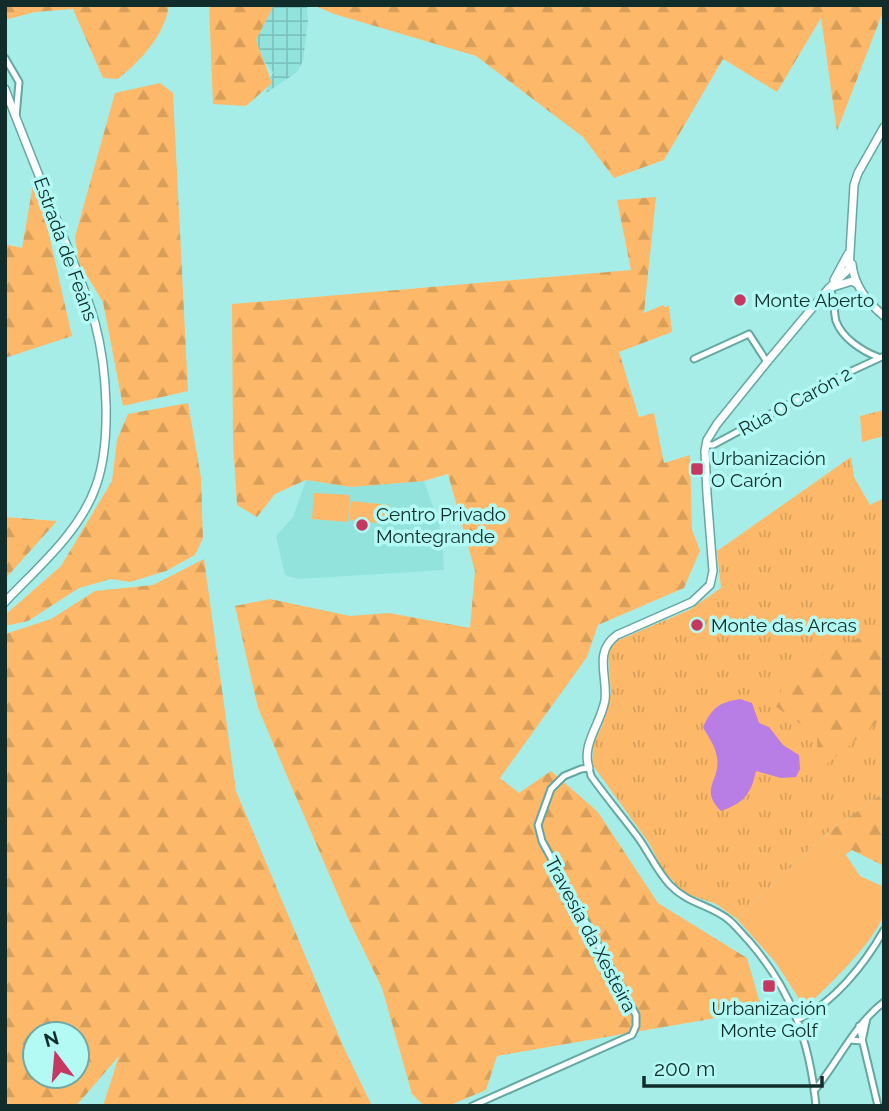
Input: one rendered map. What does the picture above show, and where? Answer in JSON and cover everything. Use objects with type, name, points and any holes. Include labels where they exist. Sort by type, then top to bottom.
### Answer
[{"type":"street","name":"Estrada de Feáns","points":[[5,58],[19,82],[16,117]]},
{"type":"street","name":"Estrada de Feáns","points":[[5,89],[88,299],[101,354],[106,441],[96,486],[74,527],[5,603]]},
{"type":"street","points":[[884,127],[858,173],[850,250],[851,269],[858,284],[873,307],[884,316]]},
{"type":"street","points":[[829,288],[850,250]]},
{"type":"street","points":[[838,272],[851,269]]},
{"type":"street","points":[[816,1106],[810,1065],[797,1020],[785,990],[766,961],[729,920],[693,903],[671,887],[653,865],[640,839],[591,776],[586,760],[588,747],[604,708],[607,688],[604,650],[608,641],[692,602],[710,585],[713,571],[706,494],[707,445],[717,424],[829,288],[851,269]]},
{"type":"street","points":[[829,288],[852,281],[858,284]]},
{"type":"street","points":[[829,288],[833,294],[836,320],[841,330],[861,349],[881,356]]},
{"type":"street","points":[[694,359],[750,334],[767,362]]},
{"type":"street","name":"Rúa O Carón 2","points":[[707,445],[723,440],[881,356]]},
{"type":"street","name":"Travesía da Xesteira","points":[[472,1106],[632,1035],[636,1026],[636,1015],[541,841],[538,825],[551,789],[564,776],[589,768]]},
{"type":"street","points":[[797,1020],[823,1003],[843,985],[876,946],[884,930]]},
{"type":"street","points":[[814,1091],[833,1068],[859,1026],[884,1002]]},
{"type":"street","points":[[862,1041],[867,1018]]},
{"type":"street","points":[[859,1026],[878,1106]]},
{"type":"street","points":[[850,1040],[862,1041]]},
{"type":"shaded area","points":[[273,5],[307,5],[308,20],[303,61],[297,72],[266,93],[273,72],[252,48]]},
{"type":"shaded area","name":"Centro Privado Montegrande","points":[[306,480],[351,487],[424,481],[442,533],[444,570],[298,579],[285,575],[276,536],[293,517]]},
{"type":"shaded area","points":[[740,699],[752,703],[759,723],[769,727],[783,745],[799,755],[800,769],[796,777],[781,778],[756,771],[752,786],[745,797],[721,811],[711,796],[718,762],[703,727],[717,707]]},
{"type":"green space","points":[[5,5],[169,5],[163,27],[151,46],[118,79],[103,78],[73,9],[35,12],[5,20]]},
{"type":"green space","points":[[209,5],[274,5],[256,40],[272,83],[246,106],[213,104]]},
{"type":"green space","points":[[313,5],[884,5],[884,9],[837,131],[821,18],[777,92],[723,59],[664,160],[614,178],[583,137],[476,56],[334,14]]},
{"type":"green space","points":[[160,83],[173,93],[188,391],[123,406],[103,302],[79,263],[75,237],[115,93]]},
{"type":"green space","points":[[35,173],[72,336],[5,358],[5,244],[22,248]]},
{"type":"green space","points":[[656,197],[644,313],[663,305],[669,306],[672,332],[619,352],[639,417],[654,413],[664,463],[690,455],[692,529],[700,551],[684,588],[598,625],[587,657],[500,778],[519,793],[551,771],[598,812],[658,903],[747,958],[762,1010],[497,1056],[486,1090],[448,1106],[424,1106],[412,1094],[382,988],[347,916],[258,708],[235,606],[270,599],[350,616],[389,613],[470,628],[475,571],[448,474],[424,481],[351,487],[306,480],[275,494],[257,517],[237,505],[233,442],[232,304],[631,270],[617,200]]},
{"type":"green space","points":[[188,403],[201,477],[203,538],[195,555],[166,571],[130,582],[111,579],[79,588],[28,621],[5,626],[5,615],[61,566],[112,481],[117,440],[128,414]]},
{"type":"green space","points":[[884,410],[884,436],[862,442],[860,416]]},
{"type":"green space","points":[[851,457],[854,477],[870,505],[884,498],[884,792],[826,834],[737,919],[716,904],[684,893],[663,870],[649,843],[592,764],[594,743],[602,726],[611,693],[608,651],[614,642],[689,610],[721,588],[717,551]]},
{"type":"green space","points":[[314,493],[350,495],[348,522],[312,519]]},
{"type":"green space","points":[[351,501],[390,505],[388,524],[349,520]]},
{"type":"green space","points":[[5,517],[57,521],[5,579]]},
{"type":"green space","points":[[204,559],[236,791],[344,1048],[372,1106],[103,1106],[119,1056],[91,1089],[91,1020],[21,1020],[21,1090],[90,1090],[76,1106],[5,1106],[5,634],[51,619],[95,591],[153,585]]},
{"type":"green space","points":[[884,626],[884,717],[818,771],[817,735],[776,707],[787,672]]},
{"type":"green space","points":[[884,792],[884,866],[852,850],[845,855],[826,834]]},
{"type":"green space","points":[[826,834],[846,855],[860,876],[884,887],[884,909],[878,926],[861,951],[805,1008],[776,963],[737,919]]},
{"type":"place","name":"Monte Aberto","points":[[740,300]]},
{"type":"place","name":"Urbanización O Carón","points":[[697,469]]},
{"type":"place","name":"Centro Privado Montegrande","points":[[362,525]]},
{"type":"place","name":"Monte das Arcas","points":[[697,625]]},
{"type":"place","name":"Urbanización Monte Golf","points":[[769,986]]}]
